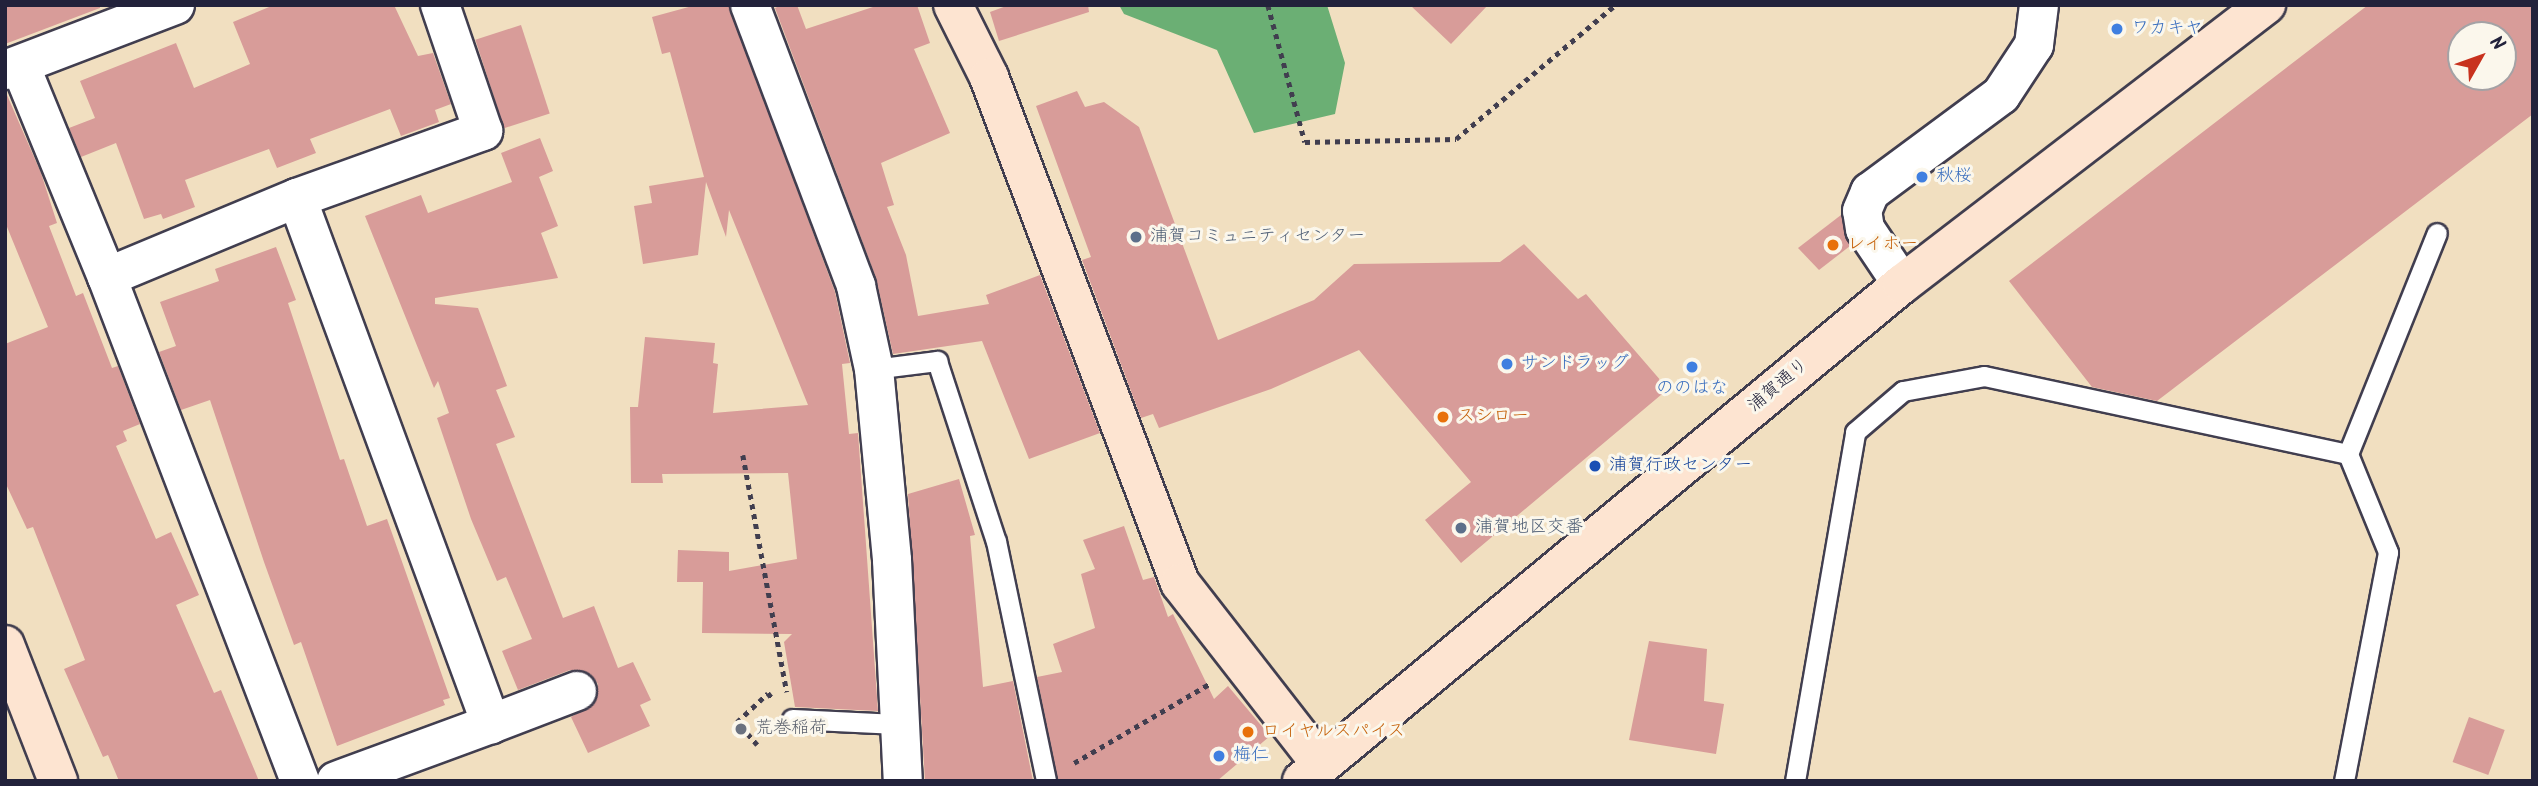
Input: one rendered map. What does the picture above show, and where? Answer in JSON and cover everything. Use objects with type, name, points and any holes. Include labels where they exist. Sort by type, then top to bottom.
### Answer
[{"type":"main road","points":[[953,5],[989,77],[1180,583],[1243,664],[1312,773]]},
{"type":"main road","name":"浦賀通り","points":[[1312,773],[1902,284],[2266,5]]},
{"type":"main road","points":[[5,645],[58,781]]},
{"type":"street","points":[[107,277],[297,198],[482,131],[440,5]]},
{"type":"street","points":[[750,5],[856,286],[874,369],[892,559],[898,724],[903,781]]},
{"type":"street","points":[[1902,284],[1865,229],[1862,211],[1870,192],[2001,95],[2034,45],[2039,5]]},
{"type":"street","points":[[156,9],[12,68],[107,277],[300,781]]},
{"type":"street","points":[[297,198],[491,724]]},
{"type":"street","points":[[336,781],[577,691]]},
{"type":"lane","points":[[2344,781],[2388,552],[2348,454],[2437,233]]},
{"type":"lane","points":[[874,369],[937,360],[996,541],[1046,780]]},
{"type":"lane","points":[[1795,781],[1855,432],[1903,391],[1984,376],[2348,454]]},
{"type":"lane","points":[[792,719],[898,724]]},
{"type":"path","points":[[1268,5],[1305,142],[1455,139],[1615,5]]},
{"type":"path","points":[[743,455],[792,719]]},
{"type":"path","points":[[1046,780],[1243,664]]},
{"type":"path","points":[[748,712],[737,722],[757,745]]},
{"type":"green space","points":[[1119,5],[1327,5],[1345,63],[1335,114],[1254,133],[1217,50],[1124,14]]},
{"type":"building","points":[[5,5],[100,5],[100,8],[5,44]]},
{"type":"building","points":[[274,5],[394,5],[418,56],[433,53],[451,104],[435,110],[439,122],[401,136],[390,109],[310,139],[316,153],[277,168],[269,149],[185,180],[195,207],[163,219],[161,214],[144,219],[116,143],[81,157],[69,128],[95,118],[80,81],[176,43],[194,88],[250,64],[233,22]]},
{"type":"building","points":[[696,5],[729,5],[835,292],[850,363],[842,364],[849,434],[858,433],[878,711],[795,707],[784,642],[792,634],[702,633],[703,582],[677,582],[678,550],[729,552],[729,571],[797,559],[788,473],[662,474],[663,483],[631,483],[630,407],[638,407],[645,337],[715,343],[713,363],[718,364],[713,413],[808,405],[729,210],[726,237],[706,182],[698,255],[643,264],[634,206],[652,203],[649,186],[704,177],[670,52],[662,54],[652,17]]},
{"type":"building","points":[[797,5],[806,29],[879,5],[917,5],[930,43],[914,49],[950,133],[881,163],[894,205],[887,207],[906,255],[918,316],[989,304],[986,295],[1040,275],[1100,433],[1029,459],[982,341],[893,354],[876,278],[775,8]]},
{"type":"building","points":[[1009,5],[1088,5],[1089,12],[999,41],[990,12]]},
{"type":"building","points":[[1410,5],[1488,5],[1451,44]]},
{"type":"building","points":[[2368,5],[2533,5],[2533,114],[2157,401],[2092,387],[2009,281]]},
{"type":"building","points":[[521,25],[550,113],[504,128],[475,40]]},
{"type":"building","points":[[1077,91],[1085,107],[1104,102],[1139,127],[1218,340],[1314,300],[1354,264],[1500,262],[1524,244],[1578,299],[1586,294],[1668,389],[1461,563],[1425,520],[1471,482],[1359,350],[1271,389],[1159,428],[1153,414],[1141,418],[1082,260],[1091,257],[1036,106]]},
{"type":"building","points":[[7,95],[41,173],[57,223],[49,226],[76,296],[83,293],[112,368],[118,366],[140,424],[123,431],[127,441],[116,446],[156,539],[171,532],[199,595],[176,605],[214,693],[221,690],[259,781],[119,781],[108,755],[103,757],[64,669],[85,660],[33,527],[27,529],[5,482],[5,344],[48,327],[5,222]]},
{"type":"building","points":[[540,138],[553,171],[539,177],[558,226],[541,233],[558,278],[435,298],[435,304],[478,308],[507,386],[496,390],[515,437],[496,444],[563,618],[594,606],[618,668],[633,662],[651,700],[640,705],[650,726],[588,753],[571,717],[594,704],[598,684],[591,675],[570,670],[518,690],[502,651],[532,639],[506,577],[497,581],[471,519],[437,418],[449,413],[438,381],[434,388],[365,216],[421,195],[428,213],[512,182],[501,153]]},
{"type":"building","points":[[1841,215],[1850,246],[1819,270],[1798,248]]},
{"type":"building","points":[[276,247],[296,300],[288,303],[340,460],[344,459],[367,526],[387,519],[450,698],[443,700],[445,705],[337,746],[301,642],[294,645],[210,400],[181,410],[159,352],[176,346],[160,302],[219,281],[215,269]]},
{"type":"building","points":[[959,479],[975,535],[970,536],[983,687],[1013,681],[1033,781],[925,781],[908,494]]},
{"type":"building","points":[[1124,526],[1143,580],[1154,577],[1168,617],[1173,614],[1214,699],[1228,686],[1270,736],[1217,781],[1058,781],[1037,677],[1062,672],[1053,644],[1095,628],[1081,574],[1095,569],[1083,540]]},
{"type":"building","points":[[1649,641],[1707,649],[1704,701],[1724,704],[1716,754],[1629,740]]},
{"type":"building","points":[[2469,717],[2505,730],[2488,775],[2453,762]]},
{"type":"place","name":"ワカキヤ","points":[[2117,29]]},
{"type":"place","name":"秋桜","points":[[1922,177]]},
{"type":"place","name":"浦賀コミュニティセンター","points":[[1136,237]]},
{"type":"place","name":"レイホー","points":[[1833,245]]},
{"type":"place","name":"サンドラッグ","points":[[1507,364]]},
{"type":"place","name":"ののはな","points":[[1692,367]]},
{"type":"place","name":"スシロー","points":[[1443,417]]},
{"type":"place","name":"浦賀行政センター","points":[[1595,466]]},
{"type":"place","name":"浦賀地区交番","points":[[1461,528]]},
{"type":"place","name":"荒巻稲荷","points":[[741,729]]},
{"type":"place","name":"ロイヤルスパイス","points":[[1248,732]]},
{"type":"place","name":"梅仁","points":[[1219,756]]}]
